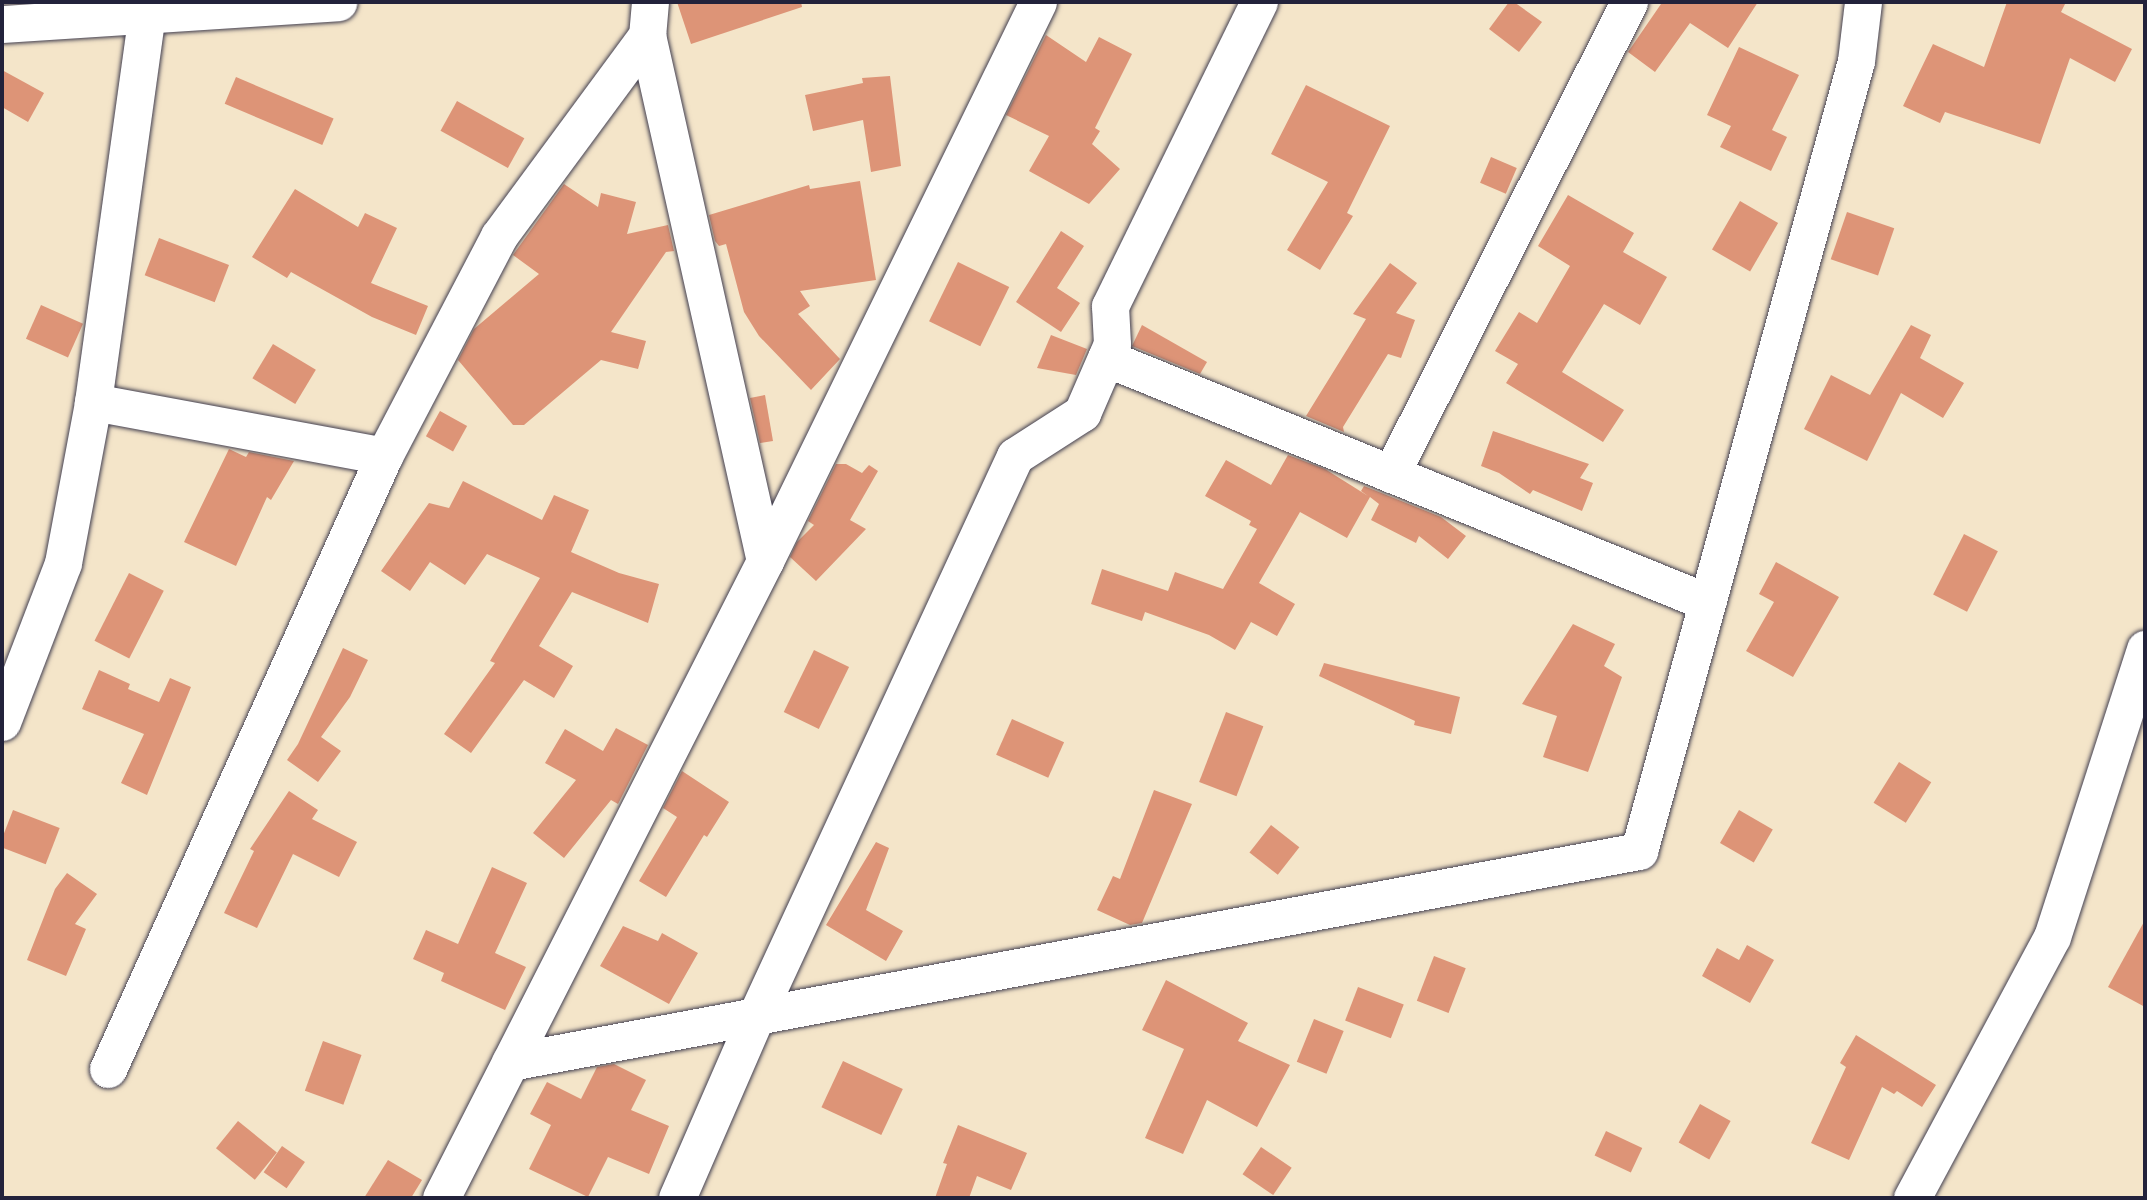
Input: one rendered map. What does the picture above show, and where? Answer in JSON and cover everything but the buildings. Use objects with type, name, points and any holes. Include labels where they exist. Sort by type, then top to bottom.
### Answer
[{"type":"street","points":[[2,24],[338,2]]},
{"type":"street","points":[[441,1198],[765,561],[1038,2]]},
{"type":"street","points":[[677,1198],[756,1016],[1016,456],[1082,413],[1112,344],[1110,306],[1259,2]]},
{"type":"street","points":[[1391,474],[1629,2]]},
{"type":"street","points":[[510,1062],[1639,851],[1856,61],[1863,2]]},
{"type":"street","points":[[2,722],[63,563],[93,402],[147,14]]},
{"type":"street","points":[[648,18],[765,561]]},
{"type":"street","points":[[108,1069],[384,456],[499,236],[648,18]]},
{"type":"street","points":[[1106,358],[1707,602]]},
{"type":"street","points":[[93,402],[384,456]]},
{"type":"street","points":[[1912,1198],[2052,937],[2145,649]]}]
